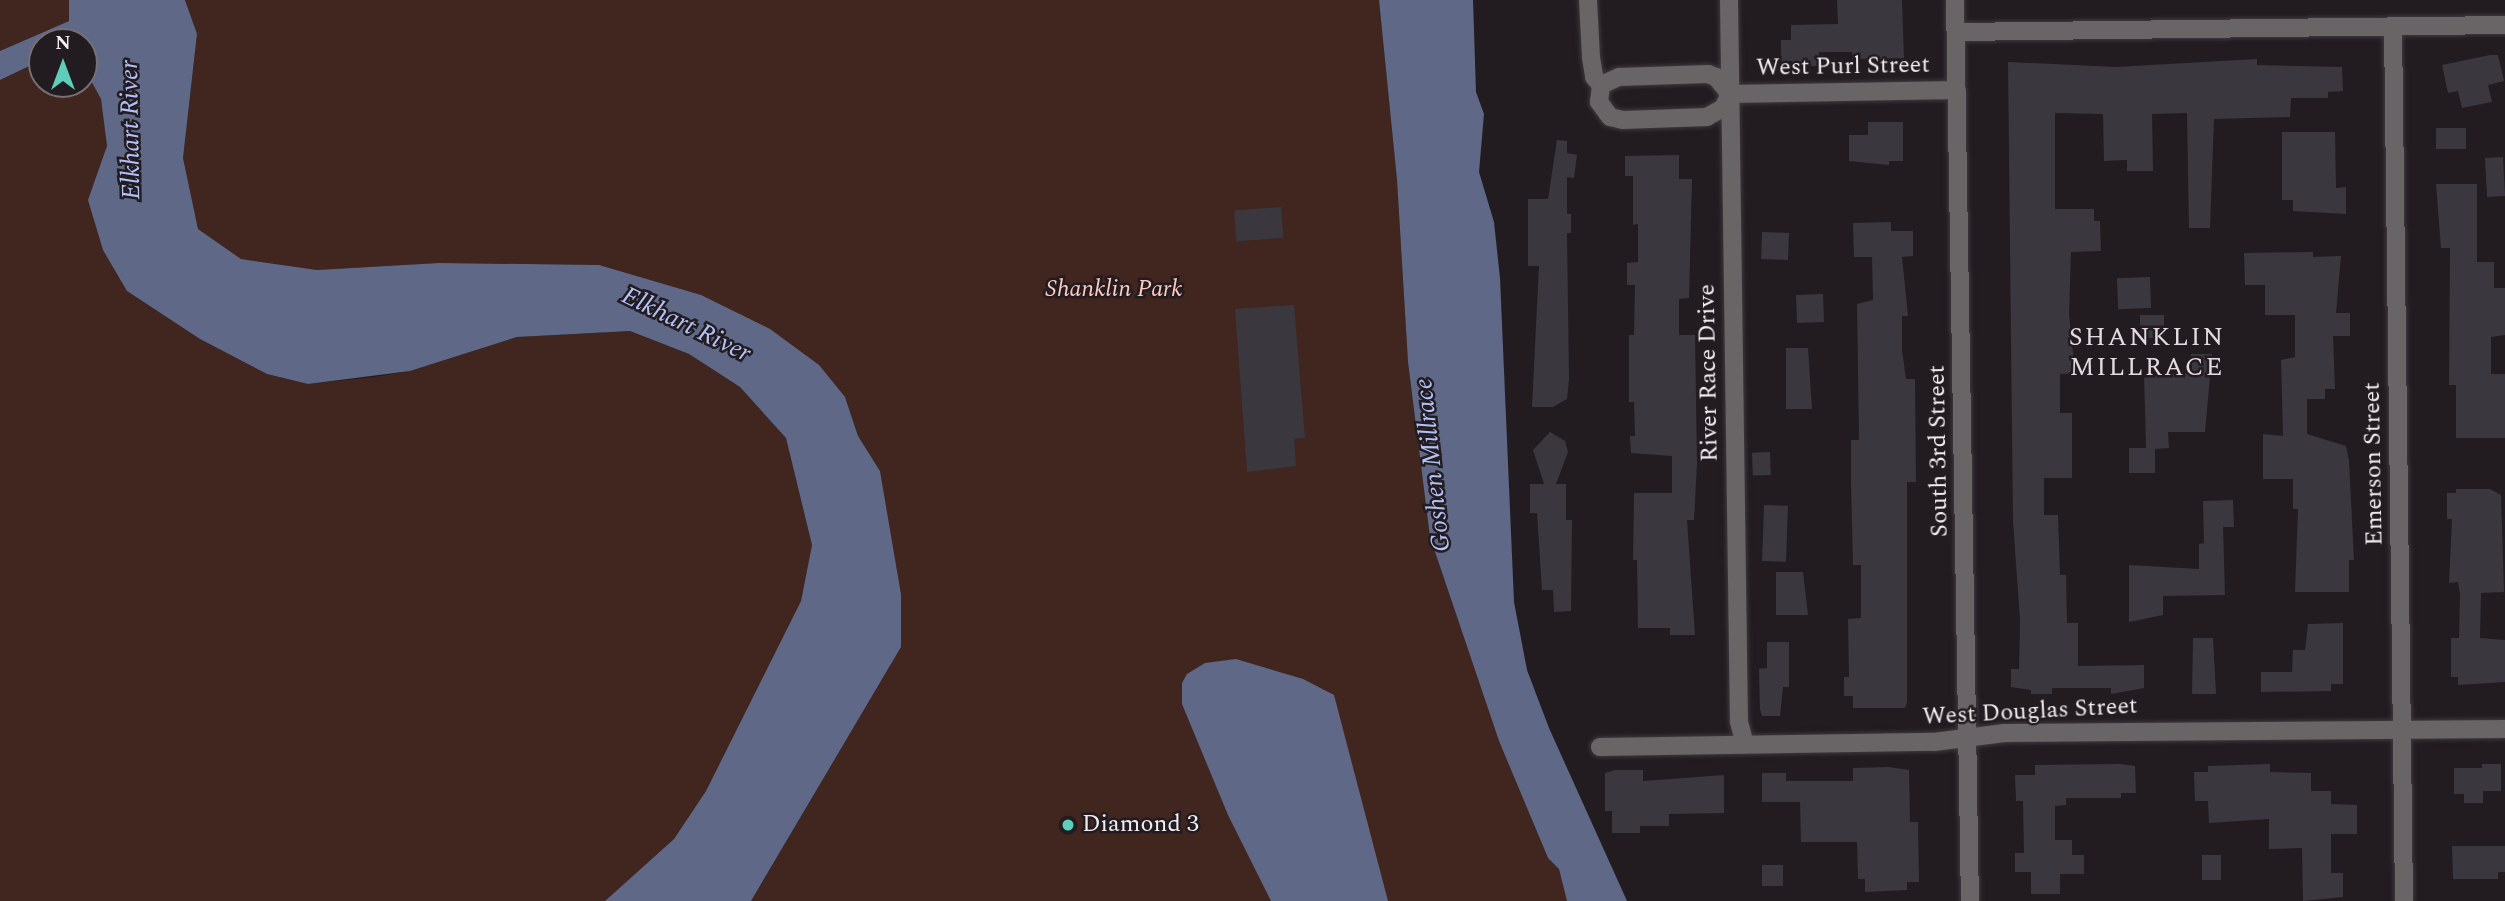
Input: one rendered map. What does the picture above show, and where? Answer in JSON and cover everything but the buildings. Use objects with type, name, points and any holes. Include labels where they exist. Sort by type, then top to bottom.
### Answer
[{"type":"street","points":[[1588,0],[1591,57],[1601,85]]},
{"type":"street","name":"River Race Drive","points":[[1729,0],[1739,722],[1745,744]]},
{"type":"street","name":"South 3rd Street","points":[[1955,0],[1970,901]]},
{"type":"street","name":"West Purl Street","points":[[1956,32],[2505,25]]},
{"type":"street","name":"Emerson Street","points":[[2393,26],[2404,901]]},
{"type":"street","points":[[1707,74],[1716,77],[1730,94],[1723,108],[1707,117],[1623,120],[1603,110],[1598,92],[1601,85],[1619,77],[1707,74]]},
{"type":"street","name":"West Purl Street","points":[[1730,94],[1957,90]]},
{"type":"street","name":"West Douglas Street","points":[[1600,747],[1934,742],[2004,733],[2505,729]]},
{"type":"green space","points":[[0,0],[69,0],[69,21],[53,28],[28,28],[28,39],[0,51]]},
{"type":"green space","name":"Shanklin Park","points":[[185,0],[1379,0],[1397,180],[1408,362],[1430,537],[1499,741],[1548,858],[1559,869],[1567,901],[751,901],[901,647],[901,594],[880,471],[858,436],[845,397],[599,265],[439,263],[317,270],[241,259],[198,229],[183,158],[197,35]]},
{"type":"green space","points":[[28,67],[28,98],[98,98],[98,94],[107,146],[102,165],[127,291],[200,339],[267,374],[308,384],[374,377],[410,371],[517,337],[630,331],[689,354],[740,387],[786,438],[812,545],[801,601],[706,791],[674,839],[605,901],[0,901],[0,80]]},
{"type":"water","name":"Elkhart River","points":[[69,0],[185,0],[197,34],[183,158],[198,229],[241,259],[317,270],[439,263],[599,265],[701,295],[770,329],[819,365],[845,397],[858,436],[880,471],[901,594],[901,647],[751,901],[605,901],[674,839],[706,791],[801,601],[812,545],[786,438],[740,387],[689,354],[630,331],[517,337],[410,371],[308,384],[267,374],[200,339],[127,291],[103,250],[88,200],[107,146],[98,94],[98,28],[53,28],[69,21]]},
{"type":"water","name":"Goshen Millrace","points":[[1379,0],[1473,0],[1476,92],[1484,114],[1479,172],[1494,222],[1500,278],[1514,602],[1527,670],[1549,728],[1627,901],[1567,901],[1559,869],[1548,858],[1499,741],[1430,537],[1408,362],[1397,180]]},
{"type":"water","points":[[28,39],[28,67],[0,80],[0,51]]},
{"type":"water","points":[[1236,659],[1303,679],[1334,695],[1388,901],[1271,901],[1228,815],[1182,704],[1182,683],[1187,674],[1205,663]]},
{"type":"place","name":"Diamond 3","points":[[1068,825]]},
{"type":"district","name":"SHANKLIN MILLRACE","points":[[2147,353]]}]
